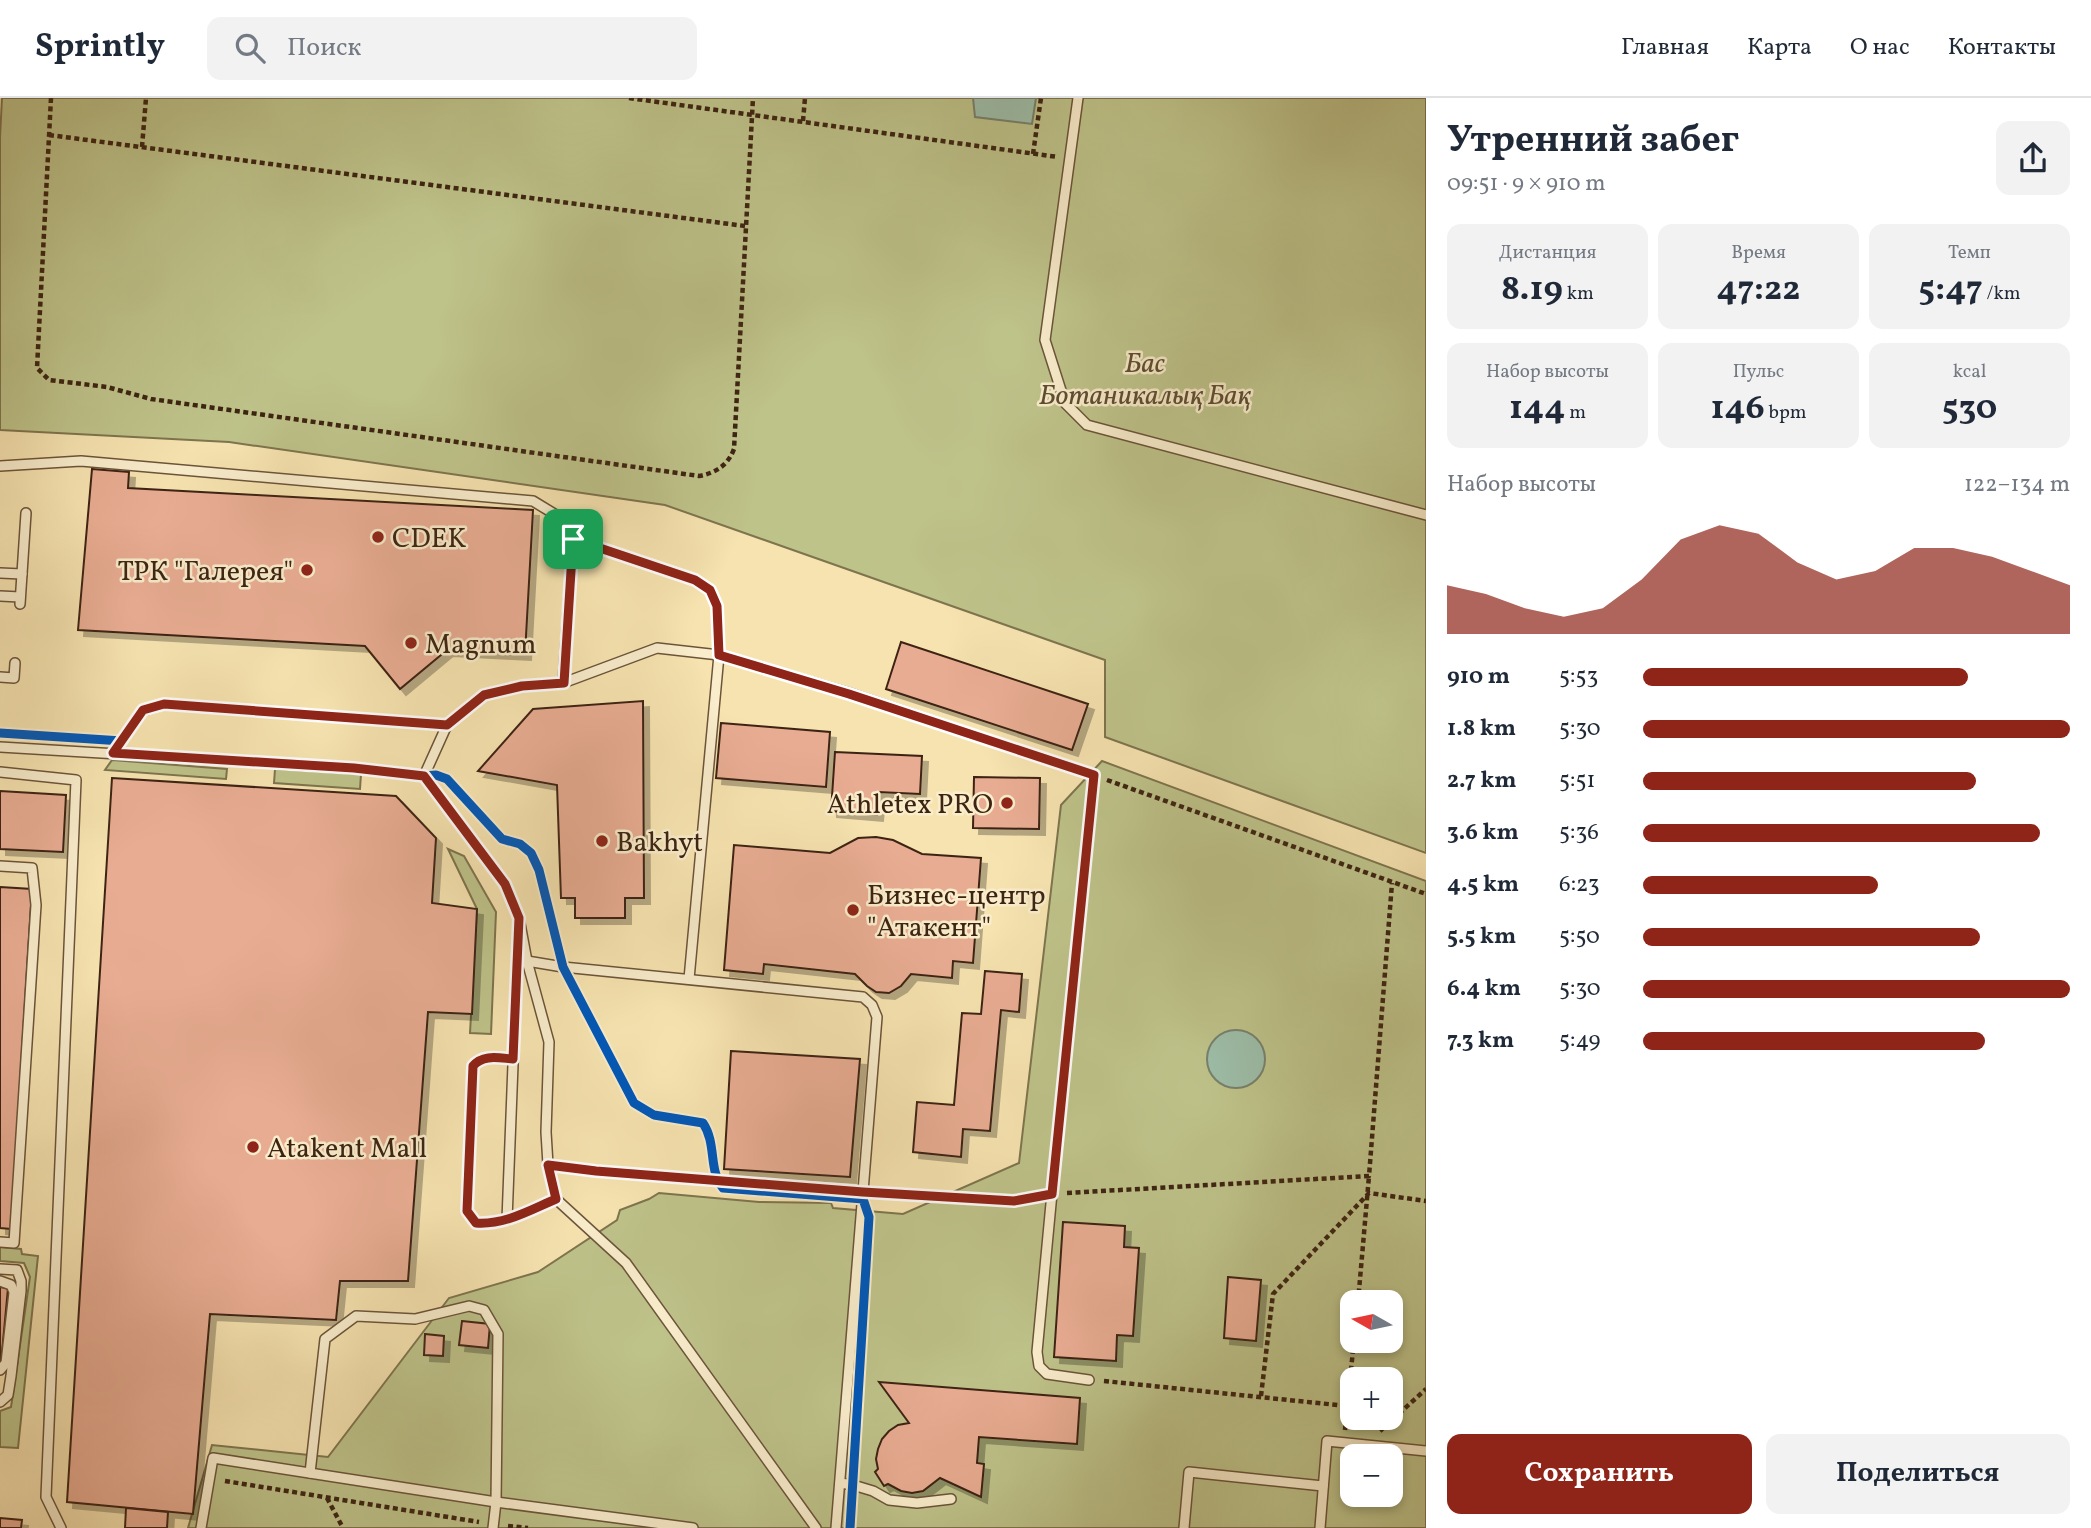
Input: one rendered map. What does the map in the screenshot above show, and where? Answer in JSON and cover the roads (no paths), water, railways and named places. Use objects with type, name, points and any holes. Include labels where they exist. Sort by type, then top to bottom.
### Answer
[{"type":"lane","points":[[1078,98],[1045,340],[1065,403],[1087,425],[1426,515]]},
{"type":"lane","points":[[0,466],[81,461],[533,501],[561,518],[573,539],[564,683]]},
{"type":"lane","points":[[0,596],[20,601],[26,513]]},
{"type":"lane","points":[[573,539],[695,580],[710,590],[717,606],[719,655],[689,978]]},
{"type":"lane","points":[[0,572],[22,574]]},
{"type":"lane","points":[[424,776],[447,725],[484,695],[522,686],[564,683],[657,648],[719,655],[849,694],[1094,775],[1037,1352],[1039,1366],[1047,1374],[1088,1380]]},
{"type":"lane","points":[[0,677],[14,678],[15,663]]},
{"type":"lane","points":[[113,753],[143,710],[164,704],[447,725]]},
{"type":"lane","points":[[0,747],[354,768],[424,776],[505,884],[519,918],[527,961],[550,1042],[546,1132],[548,1165],[556,1199],[626,1263],[816,1528]]},
{"type":"lane","points":[[0,772],[76,780],[46,1497],[61,1528]]},
{"type":"lane","points":[[0,866],[32,868],[36,905],[14,1243],[0,1242]]},
{"type":"lane","points":[[507,1220],[519,918]]},
{"type":"lane","points":[[527,961],[563,967],[863,997],[872,1005],[877,1017],[836,1528]]},
{"type":"lane","points":[[513,1059],[480,1059],[473,1066],[467,1211],[476,1223],[489,1224],[507,1220],[556,1199]]},
{"type":"lane","points":[[548,1165],[863,1192],[1014,1201],[1052,1194]]},
{"type":"lane","points":[[0,1269],[16,1270],[21,1281],[8,1395],[0,1402]]},
{"type":"lane","points":[[0,1281],[11,1285],[14,1292],[6,1363],[0,1370]]},
{"type":"lane","points":[[310,1473],[326,1339],[356,1316],[415,1319],[469,1307],[484,1310],[498,1334],[494,1526]]},
{"type":"lane","points":[[1320,1528],[1327,1441],[1426,1451]]},
{"type":"lane","points":[[201,1528],[213,1458],[496,1502],[693,1528]]},
{"type":"lane","points":[[1184,1528],[1189,1472],[1323,1486]]},
{"type":"lane","points":[[840,1483],[873,1491],[889,1500],[917,1503],[951,1499]]},
{"type":"place","name":"CDEK","points":[[378,537]]},
{"type":"place","name":"ТРК \"Галерея\"","points":[[307,570]]},
{"type":"place","name":"Magnum","points":[[411,643]]},
{"type":"place","name":"Athletex PRO","points":[[1007,803]]},
{"type":"place","name":"Bakhyt","points":[[602,841]]},
{"type":"place","name":"Бизнес-центр \"Атакент\"","points":[[853,910]]},
{"type":"place","name":"Atakent Mall","points":[[253,1147]]},
{"type":"park label","name":"Бас Ботаникалық Бақ","points":[[1145,378]]}]
